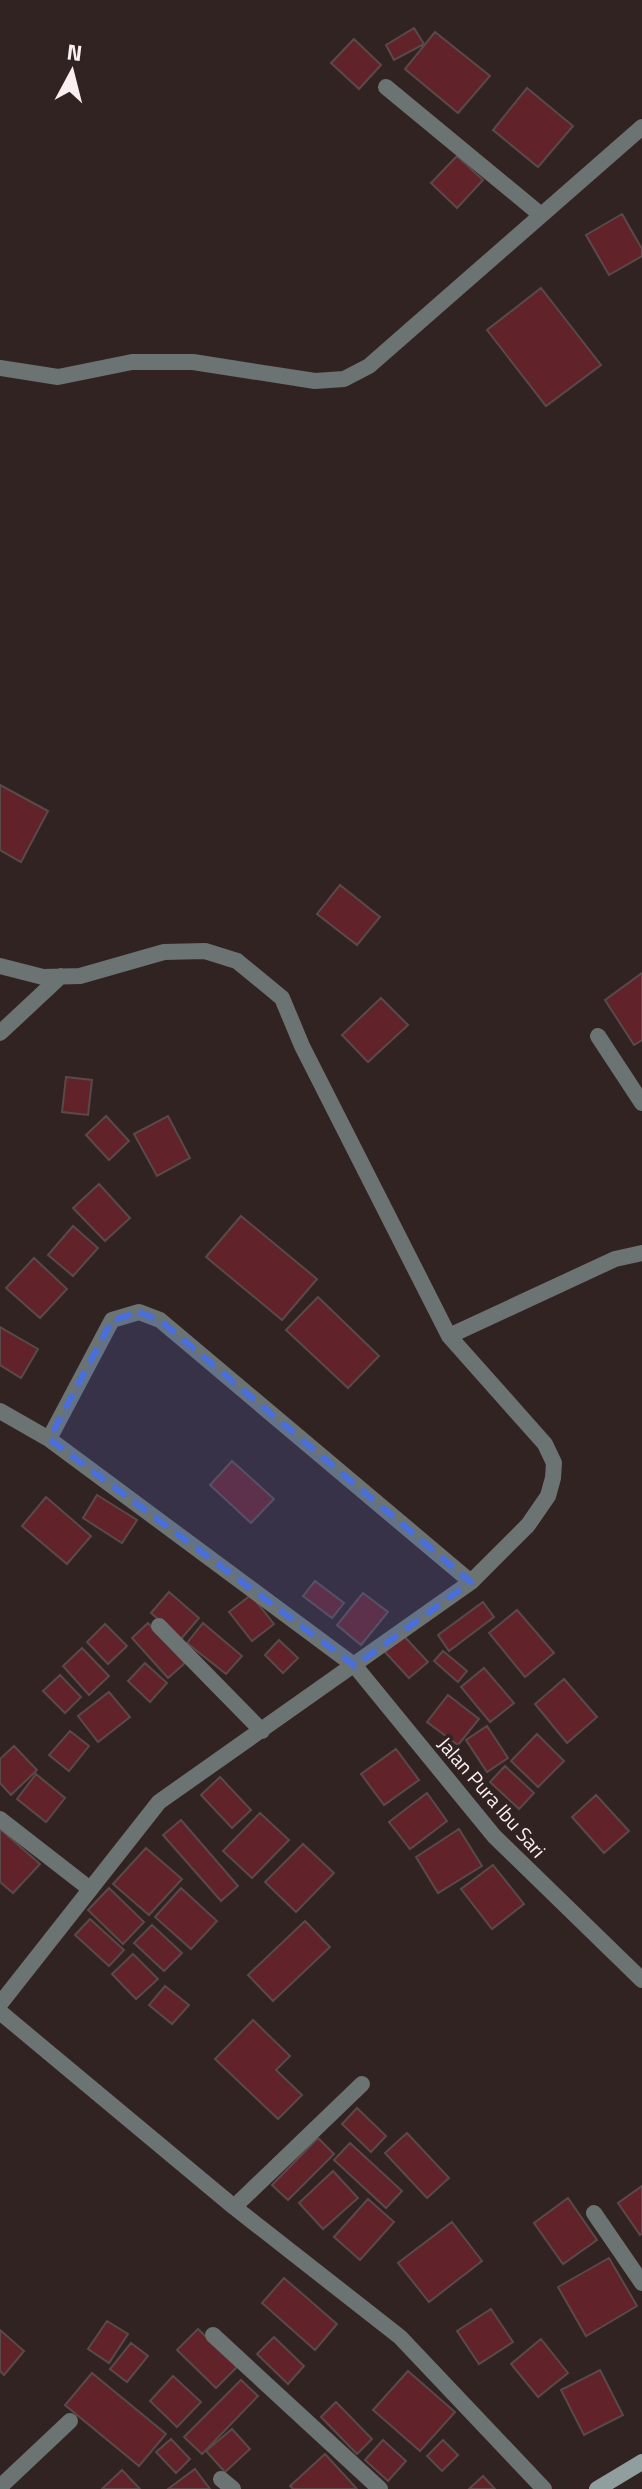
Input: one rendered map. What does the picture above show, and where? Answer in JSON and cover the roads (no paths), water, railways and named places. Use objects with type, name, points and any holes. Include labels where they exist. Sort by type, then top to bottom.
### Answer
[{"type":"street","points":[[386,87],[541,215]]},
{"type":"street","points":[[0,368],[58,377],[132,362],[193,362],[315,381],[344,379],[369,366],[642,127]]},
{"type":"street","points":[[0,966],[43,977],[80,976],[164,952],[205,951],[237,961],[282,998],[302,1046],[449,1336],[545,1444],[554,1463],[548,1496],[528,1525],[471,1582],[159,1802],[0,2004]]},
{"type":"street","points":[[0,1033],[61,976]]},
{"type":"street","points":[[598,1036],[642,1103]]},
{"type":"street","points":[[449,1336],[602,1264],[642,1253]]},
{"type":"street","points":[[49,1439],[112,1320],[139,1312],[160,1320],[471,1582]]},
{"type":"street","name":"Jalan Pura Ibu Sari","points":[[0,1411],[49,1439],[355,1666],[494,1836],[642,1980]]},
{"type":"street","points":[[159,1626],[262,1731]]},
{"type":"street","points":[[0,1819],[90,1889]]},
{"type":"street","points":[[0,2012],[234,2207],[400,2337],[544,2489]]},
{"type":"street","points":[[234,2207],[362,2084]]},
{"type":"street","points":[[594,2213],[642,2283]]},
{"type":"street","points":[[213,2335],[380,2489]]},
{"type":"street","points":[[0,2487],[70,2421]]},
{"type":"street","points":[[597,2489],[642,2462]]}]
